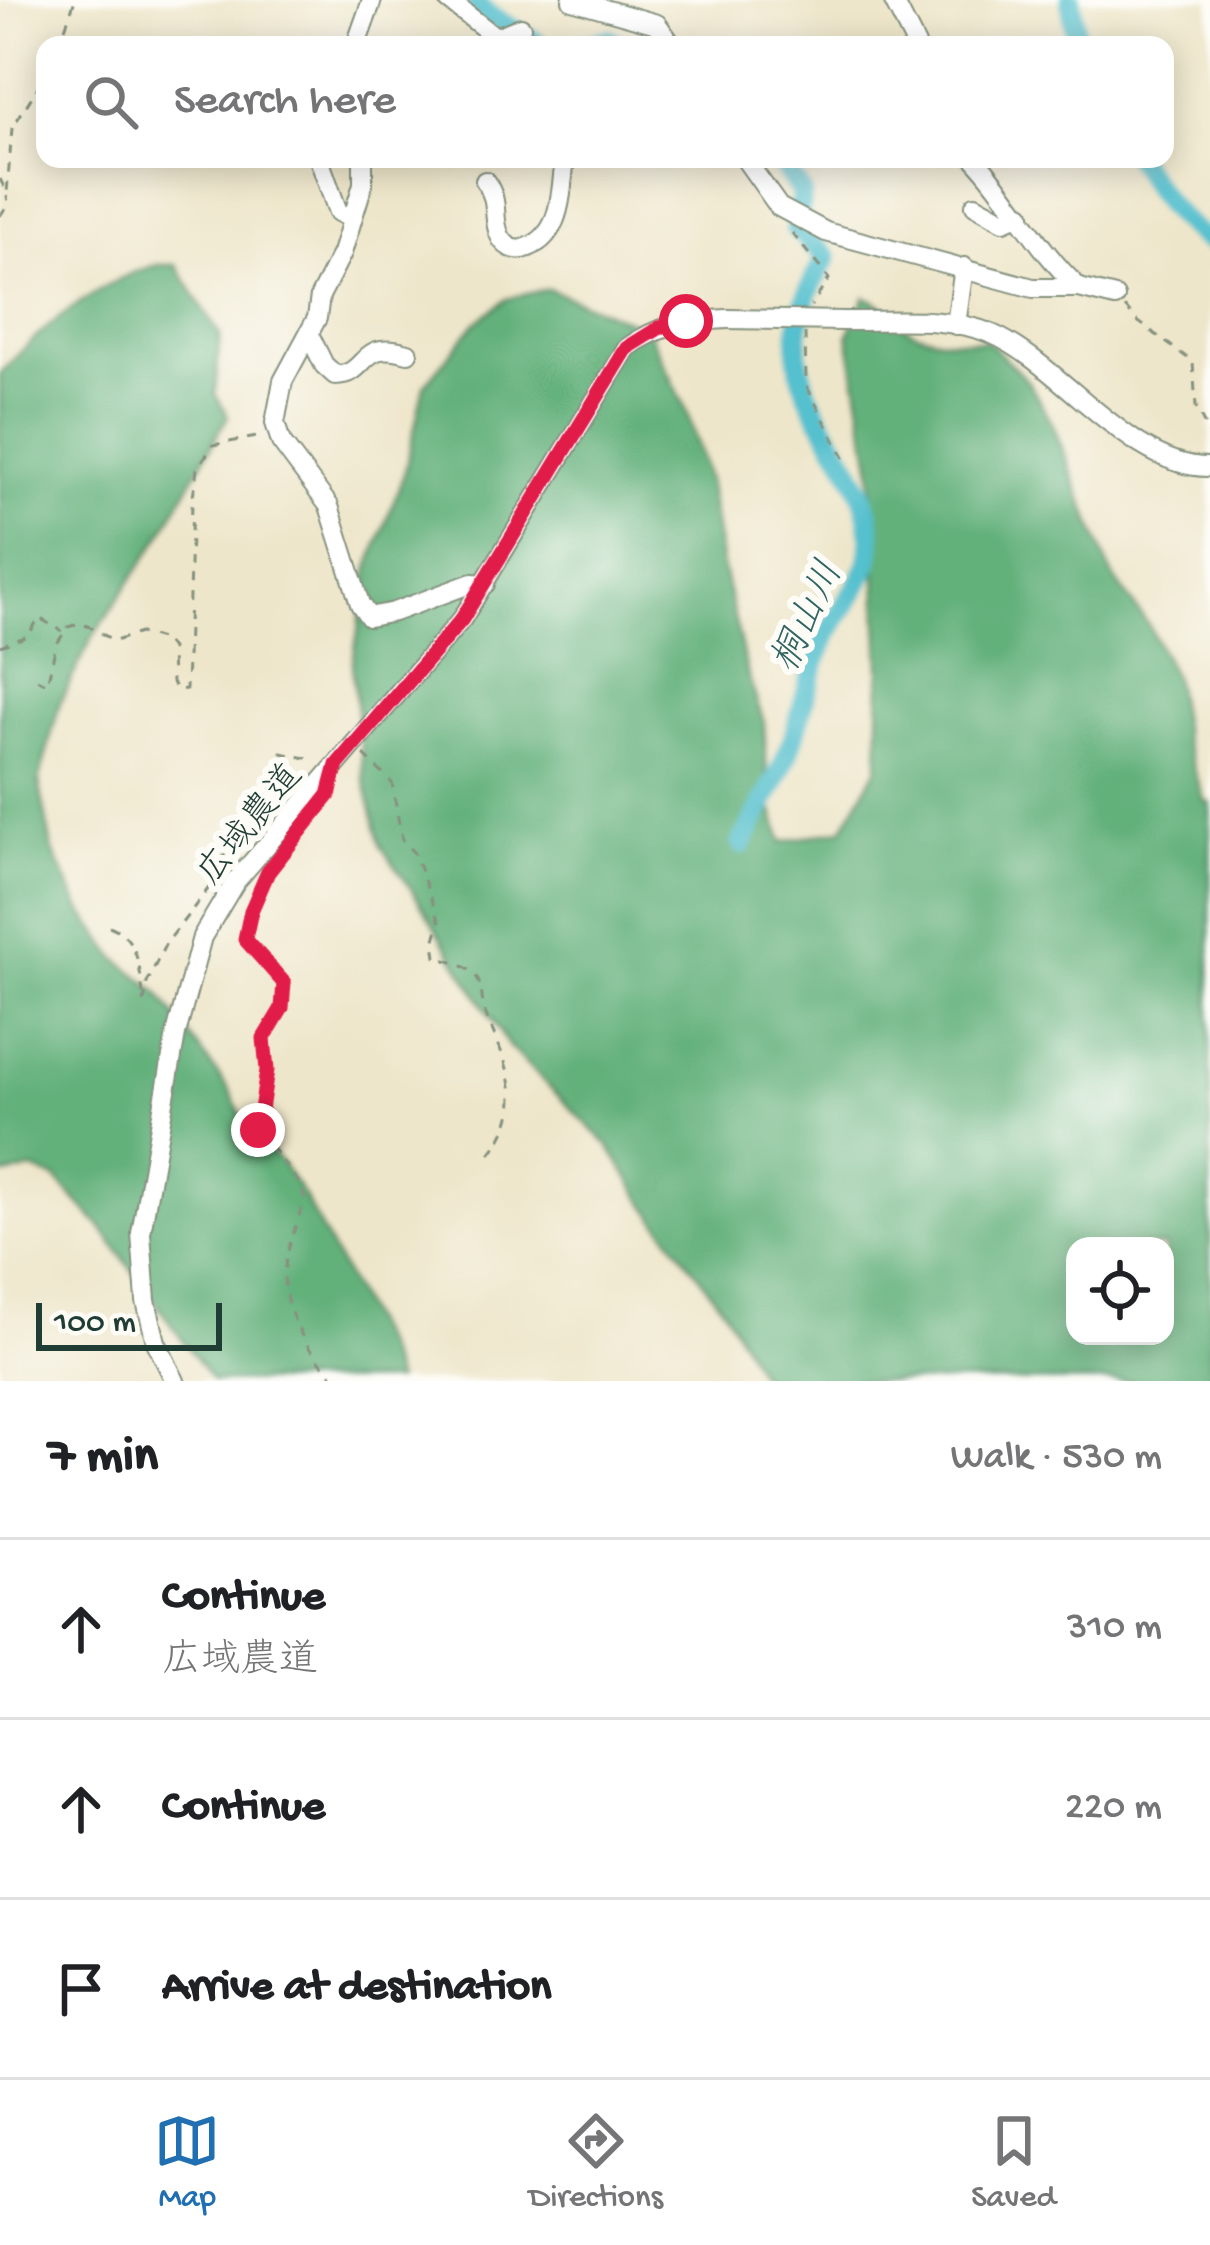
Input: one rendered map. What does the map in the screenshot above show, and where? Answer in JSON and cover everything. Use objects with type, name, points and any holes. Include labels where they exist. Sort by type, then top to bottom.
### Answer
[{"type":"street","points":[[359,36],[372,0]]},
{"type":"street","points":[[448,0],[494,36]]},
{"type":"street","points":[[572,0],[657,24],[666,36]]},
{"type":"street","points":[[893,0],[911,36]]},
{"type":"street","points":[[509,36],[521,27]]},
{"type":"street","points":[[322,168],[338,212],[350,218]]},
{"type":"street","points":[[364,168],[342,253],[320,296],[317,318],[284,381],[275,423],[281,442],[328,506],[360,604],[369,616],[485,584]]},
{"type":"street","points":[[485,181],[497,201],[499,235],[511,249],[519,250],[546,237],[554,226],[564,168]]},
{"type":"street","points":[[750,168],[788,214],[826,232],[1033,288],[1079,288],[1115,297]]},
{"type":"street","points":[[983,168],[1021,214],[1055,267],[1079,288]]},
{"type":"street","points":[[975,206],[1004,220],[1021,214]]},
{"type":"street","points":[[898,252],[904,265],[913,269]]},
{"type":"street","points":[[956,325],[964,267]]},
{"type":"street","name":"広域農道","points":[[175,1381],[156,1342],[146,1301],[141,1233],[188,980],[202,937],[235,882],[439,649],[485,584],[627,348],[659,328],[686,321],[956,325],[991,333],[1017,349],[1118,428],[1167,458],[1210,467]]},
{"type":"street","points":[[309,334],[324,365],[335,375],[350,374],[365,356],[380,349],[408,353]]},
{"type":"path","points":[[62,36],[75,0]]},
{"type":"path","points":[[0,216],[8,204],[9,135],[36,91]]},
{"type":"path","points":[[0,179],[7,193]]},
{"type":"path","points":[[1115,297],[1136,320],[1192,362],[1196,407],[1210,436]]},
{"type":"path","points":[[37,679],[47,684],[63,632],[80,624],[93,626],[115,641],[140,633],[164,640],[171,649],[172,683],[178,690],[186,689],[188,556],[197,469],[213,445],[260,437],[270,433],[275,423]]},
{"type":"path","points":[[0,646],[28,636],[39,618],[63,632]]},
{"type":"path","points":[[354,745],[392,783],[401,840],[414,853],[440,922],[436,957],[465,967],[476,977],[484,1010],[500,1043],[514,1108],[507,1130],[490,1154]]},
{"type":"path","points":[[109,926],[123,931],[135,951],[143,1003],[165,944],[208,889],[221,860],[273,786],[282,753],[337,765]]},
{"type":"path","points":[[288,844],[268,872],[245,939],[284,983],[282,1008],[264,1038],[267,1070],[258,1130],[305,1198],[293,1226],[283,1292],[306,1343],[337,1381]]},
{"type":"green space","points":[[157,265],[176,265],[220,335],[215,394],[228,416],[159,539],[92,638],[60,702],[39,781],[52,849],[79,907],[116,958],[157,991],[230,1091],[249,1132],[282,1163],[305,1198],[396,1381],[212,1381],[101,1227],[55,1178],[32,1170],[0,1176],[0,374],[32,341],[92,294]]},
{"type":"green space","points":[[548,289],[647,328],[686,409],[708,479],[722,565],[764,722],[768,795],[782,842],[842,829],[878,767],[880,669],[871,464],[848,335],[865,297],[920,334],[988,341],[1029,383],[1053,425],[1111,573],[1149,626],[1174,678],[1184,740],[1205,802],[1210,802],[1210,1381],[763,1381],[725,1311],[645,1204],[608,1145],[509,1047],[381,846],[364,778],[352,665],[369,568],[405,471],[424,386],[475,323],[507,299]]},
{"type":"waterway","name":"桐山川","points":[[474,0],[494,19],[524,36]]},
{"type":"waterway","points":[[1071,0],[1076,36]]},
{"type":"waterway","name":"桐山川","points":[[742,844],[788,753],[825,639],[869,558],[869,519],[858,484],[805,386],[797,349],[803,307],[827,257],[796,229],[802,193],[784,168]]},
{"type":"waterway","points":[[1143,168],[1168,205],[1210,242]]},
{"type":"route","points":[[258,1130],[267,1070],[264,1038],[277,1020],[284,992],[280,976],[245,939],[268,872],[329,795],[337,765],[462,619],[627,348],[659,328],[686,321]]}]
